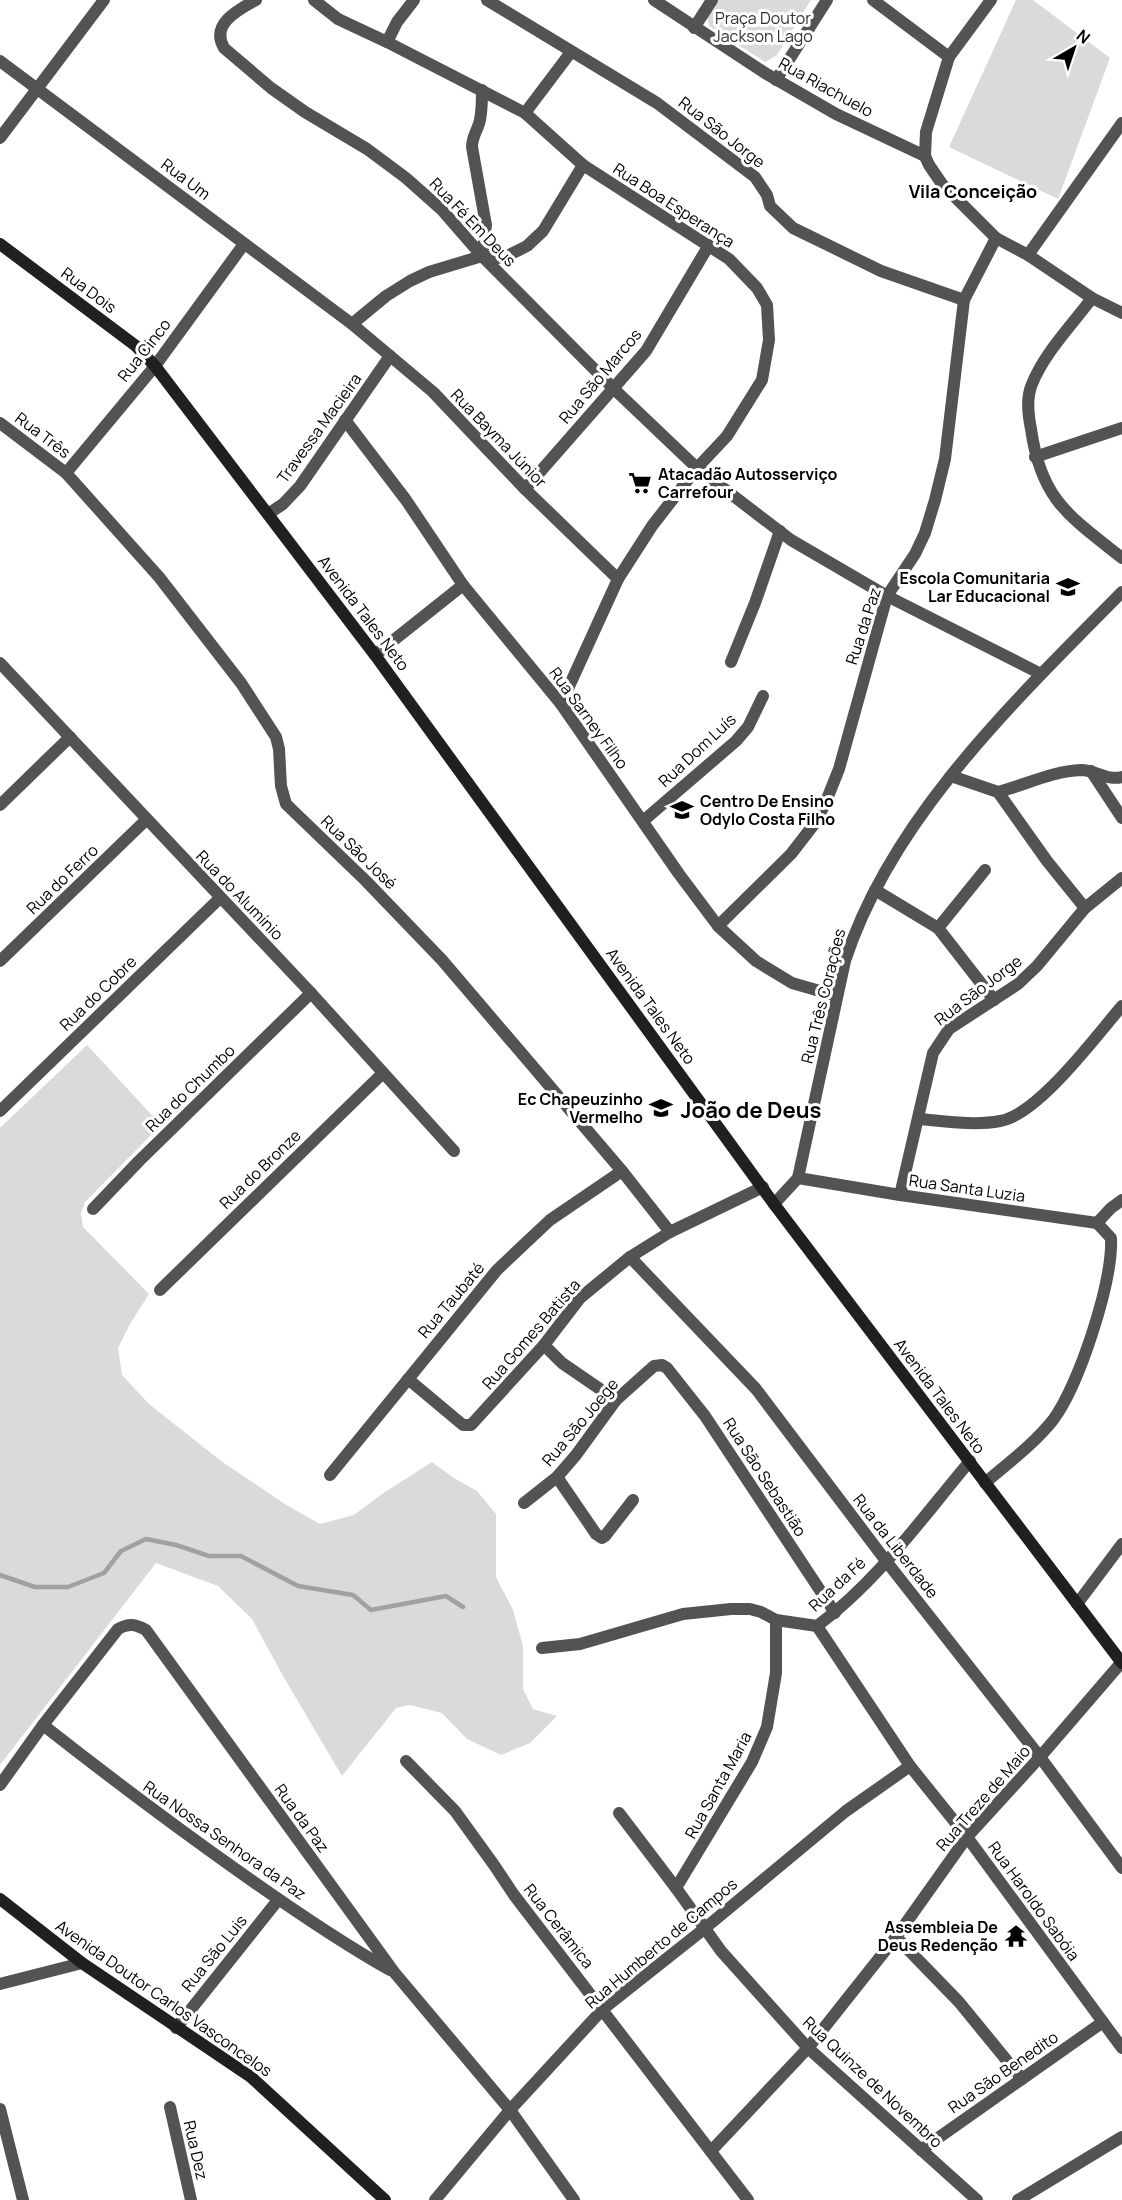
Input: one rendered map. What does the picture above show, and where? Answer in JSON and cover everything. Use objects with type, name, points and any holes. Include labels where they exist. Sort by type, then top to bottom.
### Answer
[{"type":"main road","name":"Rua Dois","points":[[0,244],[136,346],[154,366]]},
{"type":"main road","name":"Avenida Tales Neto","points":[[154,366],[375,655],[774,1204],[1122,1663]]},
{"type":"main road","name":"Avenida Doutor Carlos Vasconcelos","points":[[0,1899],[82,1963],[251,2077],[380,2198]]},
{"type":"street","points":[[0,138],[104,0]]},
{"type":"street","name":"Rua Fé Em Deus","points":[[256,0],[231,15],[224,24],[220,34],[220,41],[224,48],[271,88],[305,112],[367,149],[406,178],[442,210],[482,256],[614,389],[697,468],[791,540],[887,596],[1041,674]]},
{"type":"street","name":"Rua Boa Esperança","points":[[314,0],[338,19],[525,112],[583,165],[729,259],[757,288],[766,305],[770,340],[762,380],[727,436],[697,468],[652,526],[618,579],[561,704]]},
{"type":"street","points":[[387,42],[414,0]]},
{"type":"street","name":"Rua São Jorge","points":[[487,0],[657,103],[755,177],[767,195],[770,206],[793,228],[881,271],[964,300]]},
{"type":"street","name":"Rua Riachuelo","points":[[654,0],[776,80],[836,114],[926,156]]},
{"type":"street","points":[[694,27],[712,0]]},
{"type":"street","points":[[776,80],[827,0]]},
{"type":"street","points":[[873,0],[949,57]]},
{"type":"street","points":[[991,0],[949,57],[926,132],[926,156],[942,184],[996,238],[1028,255],[1092,298],[1122,313]]},
{"type":"street","points":[[525,112],[570,52]]},
{"type":"street","name":"Rua Um","points":[[0,61],[352,324]]},
{"type":"street","points":[[482,90],[481,116],[472,136],[472,147],[486,225],[482,256]]},
{"type":"street","points":[[1028,255],[1122,123]]},
{"type":"street","points":[[352,324],[386,296],[429,272],[482,256],[497,258],[507,256],[536,240],[583,165]]},
{"type":"street","name":"Rua da Paz","points":[[718,926],[791,854],[815,823],[825,804],[839,769],[887,596],[915,554],[925,533],[935,500],[945,459],[964,300],[996,238]]},
{"type":"street","name":"Rua Cinco","points":[[66,473],[154,366],[244,244]]},
{"type":"street","name":"Rua São Marcos","points":[[525,489],[646,351],[709,245]]},
{"type":"street","points":[[1092,298],[1042,364],[1031,386],[1028,408],[1035,457],[1052,496],[1075,521],[1122,558]]},
{"type":"street","name":"Rua Bayma Júnior","points":[[352,324],[433,392],[525,489],[618,579]]},
{"type":"street","name":"Travessa Macieira","points":[[268,514],[283,504],[300,486],[390,356]]},
{"type":"street","name":"Rua Sarney Filho","points":[[345,420],[406,500],[463,585],[561,704],[679,874],[718,926],[756,962],[792,983],[837,996]]},
{"type":"street","name":"Rua Três","points":[[0,423],[66,473]]},
{"type":"street","points":[[1035,457],[1122,428]]},
{"type":"street","name":"Rua São José","points":[[66,473],[159,577],[241,683],[269,725],[276,737],[279,749],[281,786],[286,804],[366,881],[442,960],[670,1232]]},
{"type":"street","points":[[731,662],[755,603],[780,531]]},
{"type":"street","points":[[375,655],[463,585]]},
{"type":"street","name":"Rua Três Corações","points":[[798,1178],[837,996],[855,932],[875,890],[893,859],[951,776],[1041,674],[1122,592]]},
{"type":"street","name":"Rua do Alumínio","points":[[0,663],[311,993],[454,1151]]},
{"type":"street","name":"Rua Dom Luís","points":[[643,821],[736,741],[748,727],[763,696]]},
{"type":"street","points":[[0,805],[70,737]]},
{"type":"street","points":[[951,776],[998,792],[1059,774],[1091,771],[1115,779],[1122,777]]},
{"type":"street","points":[[1091,771],[1122,818]]},
{"type":"street","points":[[998,792],[1047,861],[1085,908]]},
{"type":"street","name":"Rua do Ferro","points":[[0,961],[146,820]]},
{"type":"street","points":[[938,928],[985,870]]},
{"type":"street","name":"Rua São Jorge","points":[[900,1195],[933,1053],[940,1040],[949,1029],[1018,984],[1037,966],[1085,908],[1122,878]]},
{"type":"street","points":[[875,890],[938,928],[994,1000]]},
{"type":"street","name":"Rua do Cobre","points":[[0,1111],[220,897]]},
{"type":"street","name":"Rua do Chumbo","points":[[93,1209],[311,993]]},
{"type":"street","points":[[918,1119],[962,1122],[1001,1121],[1024,1112],[1046,1094],[1122,1006]]},
{"type":"street","name":"Rua do Bronze","points":[[160,1290],[383,1073]]},
{"type":"street","name":"Rua Taubaté","points":[[330,1475],[497,1270],[550,1220],[622,1172]]},
{"type":"street","points":[[774,1204],[798,1178]]},
{"type":"street","name":"Rua Santa Luzia","points":[[798,1178],[1098,1223]]},
{"type":"street","name":"Rua Gomes Batista","points":[[408,1379],[463,1425],[468,1426],[476,1422],[544,1345],[580,1298],[630,1257],[670,1232],[763,1188]]},
{"type":"street","points":[[985,1483],[1037,1438],[1053,1420],[1065,1400],[1091,1337],[1107,1281],[1112,1250],[1111,1238],[1098,1223],[1122,1200]]},
{"type":"street","name":"Rua da Liberdade","points":[[630,1257],[756,1389],[886,1561],[1040,1757],[1122,1868]]},
{"type":"street","points":[[544,1345],[562,1363],[616,1400]]},
{"type":"street","name":"Rua São Joege","points":[[524,1503],[557,1477],[616,1400],[654,1365],[662,1365]]},
{"type":"street","name":"Rua São Sebastião","points":[[662,1365],[667,1368],[705,1416],[835,1613]]},
{"type":"street","name":"Rua da Fé","points":[[542,1648],[580,1644],[683,1614],[750,1609],[776,1620],[817,1626],[835,1613],[886,1561],[969,1461]]},
{"type":"street","points":[[557,1477],[596,1534],[602,1538],[633,1500]]},
{"type":"street","points":[[1077,1604],[1122,1544]]},
{"type":"street","name":"Rua Santa Maria","points":[[676,1888],[752,1762],[767,1727],[776,1674],[776,1620]]},
{"type":"street","name":"Rua da Paz","points":[[0,1785],[43,1725],[118,1629],[126,1624],[136,1624],[146,1630],[394,1972],[510,2110],[574,2200]]},
{"type":"street","name":"Rua Haroldo Sabóia","points":[[817,1626],[910,1766],[1121,2046]]},
{"type":"street","name":"Rua Treze de Maio","points":[[711,2151],[808,2048],[896,1936],[966,1838],[1122,1663]]},
{"type":"street","name":"Rua Nossa Senhora da Paz","points":[[43,1725],[148,1807],[278,1900],[356,1951],[394,1972]]},
{"type":"street","name":"Rua Cerâmica","points":[[406,1761],[455,1811],[514,1895],[748,2200]]},
{"type":"street","name":"Rua Humberto de Campos","points":[[435,2200],[510,2110],[603,2009],[812,1839],[910,1766]]},
{"type":"street","name":"Rua Quinze de Novembro","points":[[619,1813],[721,1951],[808,2048],[977,2200]]},
{"type":"street","name":"Rua São Luis","points":[[176,2028],[278,1900]]},
{"type":"street","points":[[896,1936],[959,2002],[1022,2079]]},
{"type":"street","points":[[0,1984],[82,1963]]},
{"type":"street","name":"Rua São Benedito","points":[[921,2150],[1103,2022]]},
{"type":"street","name":"Rua Dez","points":[[170,2108],[191,2200]]},
{"type":"street","points":[[0,2109],[23,2200]]},
{"type":"street","points":[[1026,2198],[1122,2137]]},
{"type":"green space","name":"Praça Doutor Jackson Lago","points":[[718,0],[811,0],[777,55],[765,62],[709,26],[707,16]]},
{"type":"green space","points":[[1016,0],[1033,0],[1110,58],[1058,199],[949,147]]},
{"type":"green space","points":[[87,1045],[161,1125],[85,1202],[81,1213],[83,1227],[149,1294],[118,1348],[122,1375],[149,1404],[221,1461],[288,1506],[320,1524],[354,1515],[432,1462],[477,1491],[496,1514],[496,1577],[513,1610],[523,1646],[523,1689],[533,1709],[557,1716],[530,1743],[501,1755],[467,1739],[442,1713],[410,1705],[396,1708],[342,1776],[252,1619],[218,1586],[156,1563],[0,1765],[0,1128]]},
{"type":"waterway","points":[[0,1575],[35,1587],[68,1587],[104,1573],[121,1551],[146,1539],[176,1545],[209,1556],[241,1556],[298,1586],[353,1595],[371,1610],[446,1596],[463,1607]]},
{"type":"place","name":"Atacadão Autosserviço Carrefour","points":[[640,483]]},
{"type":"place","name":"Escola Comunitaria Lar Educacional","points":[[1068,587]]},
{"type":"place","name":"Centro De Ensino Odylo Costa Filho","points":[[682,810]]},
{"type":"place","name":"Ec Chapeuzinho Vermelho","points":[[661,1108]]},
{"type":"place","name":"Assembleia De Deus Redenção","points":[[1016,1936]]},
{"type":"district","name":"Vila Conceição","points":[[973,192]]},
{"type":"district","name":"João de Deus","points":[[751,1110]]}]
